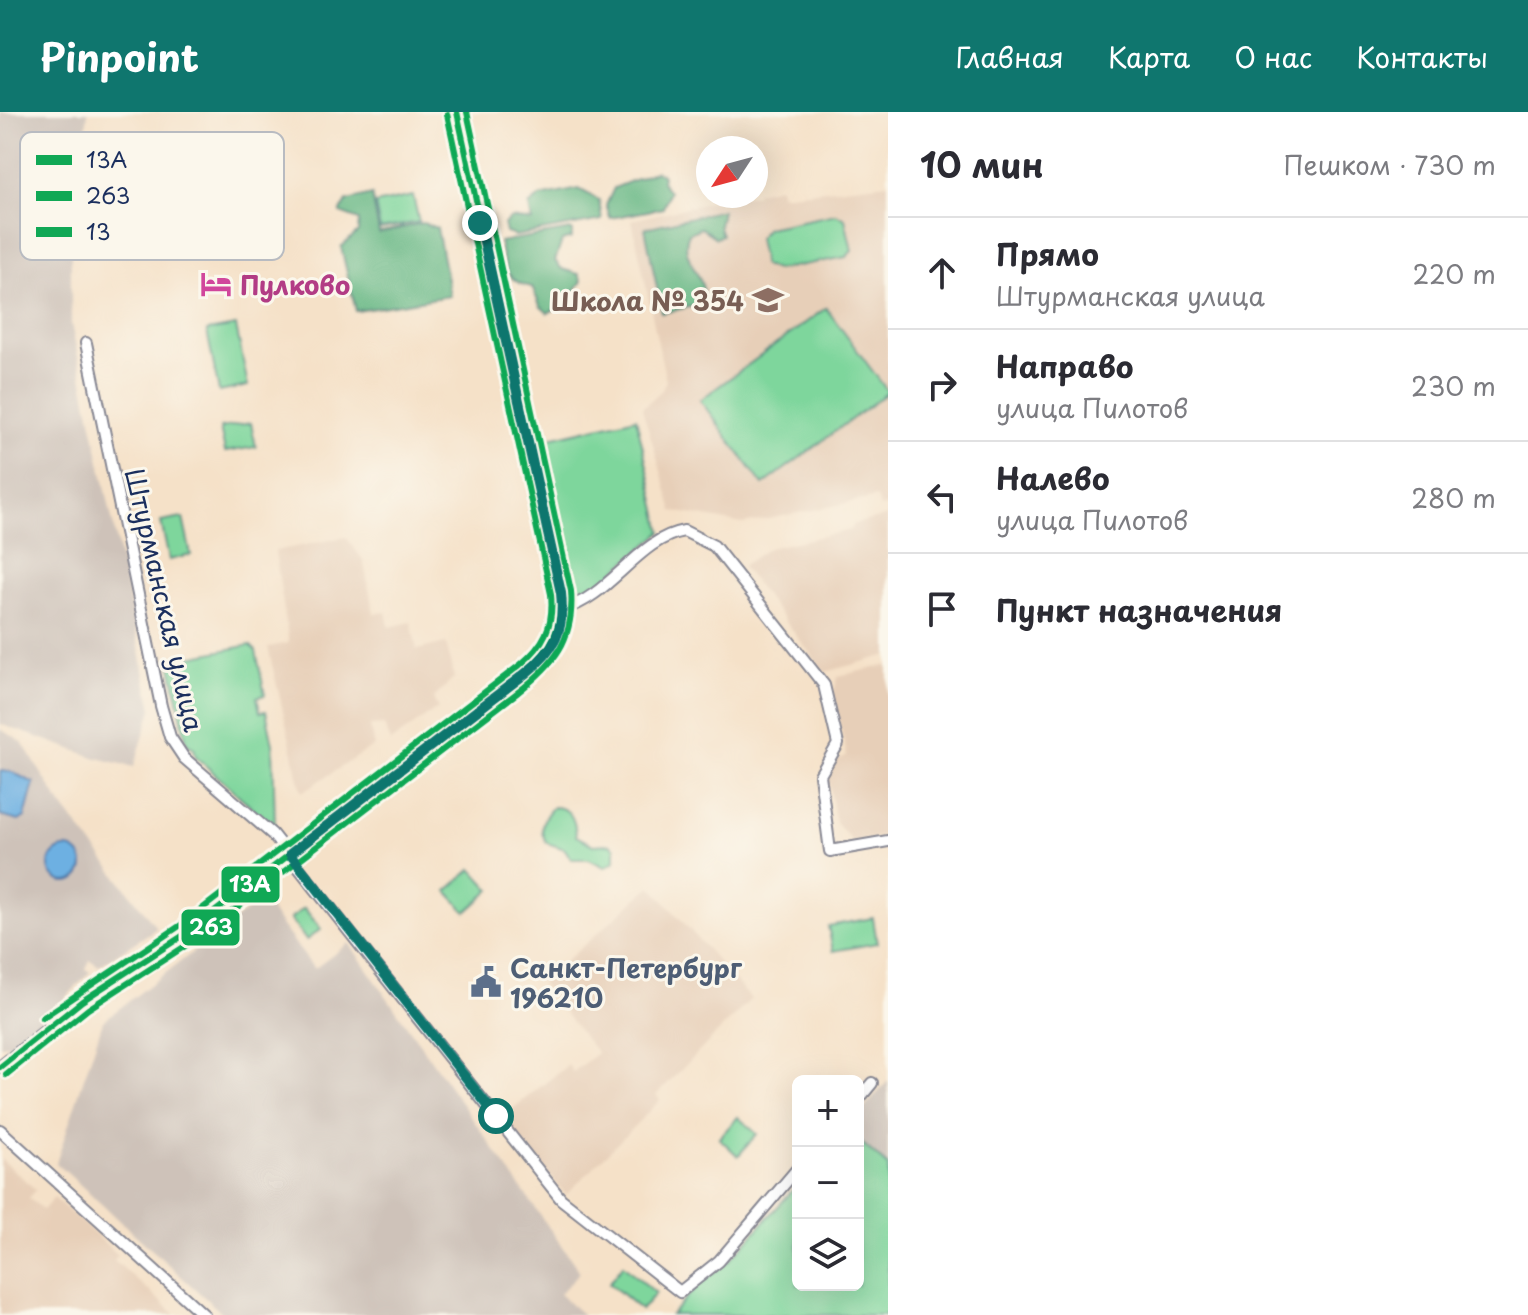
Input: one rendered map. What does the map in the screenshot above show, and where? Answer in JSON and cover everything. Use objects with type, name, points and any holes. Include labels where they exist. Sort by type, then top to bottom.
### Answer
[{"type":"street","points":[[0,1067],[82,1001],[157,956],[290,854],[544,658],[560,635],[563,609],[457,112]]},
{"type":"street","name":"Штурманская улица","points":[[86,343],[170,737],[184,758],[256,816],[290,854],[561,1199],[680,1292],[719,1261],[792,1175]]},
{"type":"street","points":[[563,609],[591,596],[666,536],[684,531],[714,546],[824,685],[838,744],[820,775],[830,851],[888,841]]},
{"type":"street","points":[[864,1093],[872,1083]]},
{"type":"street","points":[[0,1130],[204,1315]]},
{"type":"shaded area","points":[[0,112],[88,112],[86,132],[20,132],[20,260],[71,260],[71,324],[152,709],[134,767],[97,758],[0,724]]},
{"type":"shaded area","name":"Школа № 354","points":[[888,183],[888,506],[880,508],[877,497],[743,524],[673,511],[642,408],[662,390],[666,381],[632,220],[696,205],[696,208],[768,208],[768,189],[779,187],[781,195]]},
{"type":"shaded area","points":[[888,516],[888,655],[825,672],[742,566],[769,548],[851,530],[854,524]]},
{"type":"shaded area","points":[[346,537],[363,560],[374,614],[386,612],[389,627],[411,622],[417,650],[446,643],[454,678],[433,699],[438,708],[390,742],[384,725],[370,726],[374,746],[302,792],[268,647],[289,643],[275,551]]},
{"type":"shaded area","points":[[888,665],[888,835],[852,841],[836,823],[828,777],[828,767],[847,755],[833,695],[838,676]]},
{"type":"shaded area","points":[[0,729],[22,742],[60,803],[157,928],[99,966],[90,960],[86,969],[90,972],[61,1003],[15,1043],[0,1045]]},
{"type":"shaded area","points":[[651,886],[751,999],[656,1095],[660,1100],[566,1195],[505,1120],[506,1114],[568,1065],[573,1072],[597,1053],[541,983]]},
{"type":"shaded area","points":[[262,899],[314,969],[349,943],[580,1272],[559,1294],[583,1315],[224,1315],[56,1163],[103,1021]]},
{"type":"shaded area","points":[[888,1081],[888,1166],[864,1145],[864,1109]]},
{"type":"shaded area","points":[[0,1158],[36,1190],[29,1198],[43,1210],[54,1198],[118,1255],[114,1260],[176,1315],[0,1315]]},
{"type":"green space","points":[[656,171],[663,175],[662,182],[669,192],[663,208],[610,218],[606,205],[614,188]]},
{"type":"green space","points":[[579,189],[599,200],[602,220],[515,236],[506,233],[504,224],[511,218],[532,221],[529,206],[540,197]]},
{"type":"green space","points":[[372,195],[379,233],[423,223],[437,228],[450,296],[356,311],[341,247],[358,232],[359,220],[340,213],[347,201]]},
{"type":"green space","points":[[413,196],[419,222],[380,229],[375,204]]},
{"type":"green space","points":[[722,210],[719,226],[722,235],[716,238],[701,228],[689,233],[686,242],[689,259],[701,283],[703,300],[698,305],[662,313],[645,228]]},
{"type":"green space","points":[[836,214],[845,219],[852,251],[846,257],[776,270],[763,265],[758,238],[767,228]]},
{"type":"green space","points":[[572,230],[572,238],[562,241],[555,261],[562,269],[579,274],[582,281],[574,292],[566,295],[559,307],[548,313],[540,306],[532,287],[516,281],[507,272],[499,242]]},
{"type":"green space","points":[[826,308],[888,392],[763,485],[700,400]]},
{"type":"green space","points":[[236,326],[248,386],[219,392],[207,331]]},
{"type":"green space","points":[[636,418],[662,532],[598,585],[581,592],[574,588],[541,440]]},
{"type":"green space","points":[[251,423],[256,447],[225,452],[220,428]]},
{"type":"green space","points":[[183,518],[191,555],[169,560],[161,522]]},
{"type":"green space","points":[[250,645],[256,651],[265,695],[257,697],[260,712],[266,711],[273,744],[275,828],[196,757],[194,748],[187,744],[170,661]]},
{"type":"green space","points":[[553,807],[568,812],[575,825],[576,836],[593,845],[610,844],[615,848],[615,861],[605,867],[589,859],[571,859],[565,849],[547,843],[542,824]]},
{"type":"green space","points":[[472,869],[491,890],[466,912],[447,891]]},
{"type":"green space","points":[[304,908],[321,929],[306,940],[290,919]]},
{"type":"green space","points":[[873,918],[877,943],[833,951],[828,926]]},
{"type":"green space","points":[[738,1117],[757,1134],[738,1156],[719,1138]]},
{"type":"green space","points":[[864,1145],[888,1166],[888,1315],[671,1315],[699,1284],[730,1260],[792,1191],[792,1291],[864,1291]]},
{"type":"green space","points":[[623,1265],[656,1293],[641,1310],[609,1283]]},
{"type":"water","points":[[0,771],[12,772],[34,783],[25,817],[19,821],[0,816]]},
{"type":"water","points":[[66,848],[78,853],[83,865],[78,877],[66,882],[54,877],[49,865],[54,853]]},
{"type":"transit line","name":"13А","points":[[0,1067],[82,1001],[187,933],[511,685],[550,646],[559,623],[561,593],[457,112]]},
{"type":"transit line","name":"263","points":[[6,1075],[88,1009],[193,941],[517,693],[542,672],[559,650],[569,624],[571,591],[467,112]]},
{"type":"transit line","name":"13","points":[[42,1018],[181,925],[520,665],[546,634],[551,616],[551,594],[447,114]]},
{"type":"place","name":"Пулково","points":[[216,284]]},
{"type":"place","name":"Школа № 354","points":[[768,300]]},
{"type":"place","name":"Санкт-Петербург 196210","points":[[486,982]]},
{"type":"route","points":[[480,223],[561,593],[560,635],[544,658],[526,673],[290,854],[496,1116]]}]
